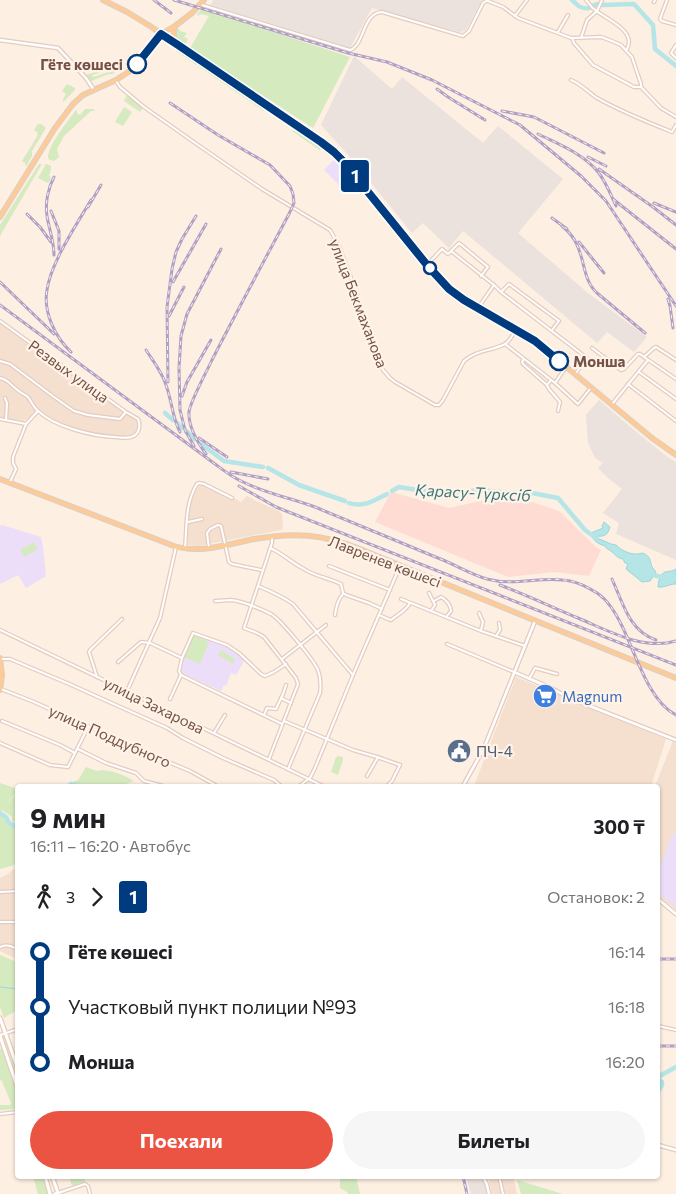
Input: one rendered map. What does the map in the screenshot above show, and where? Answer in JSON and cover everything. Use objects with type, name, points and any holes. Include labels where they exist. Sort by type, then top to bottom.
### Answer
[{"type":"main road","points":[[103,0],[127,12],[178,45],[334,152],[449,289],[535,341],[657,442],[676,454]]},
{"type":"main road","points":[[0,217],[67,111],[78,99],[126,74],[161,34],[196,10],[204,0]]},
{"type":"main road","points":[[175,26],[173,34],[178,45]]},
{"type":"main road","name":"Лавренев көшесі","points":[[0,479],[185,549],[209,548],[272,537],[300,535],[334,540],[676,678]]},
{"type":"main road","points":[[0,658],[2,675],[0,689]]},
{"type":"main road","points":[[0,1018],[15,1060]]},
{"type":"main road","points":[[0,1035],[15,1080]]},
{"type":"main road","points":[[46,1179],[50,1194]]},
{"type":"main road","points":[[53,1179],[58,1194]]},
{"type":"street","points":[[515,16],[527,0]]},
{"type":"street","points":[[586,0],[594,9],[618,24],[626,32],[629,43],[626,50]]},
{"type":"street","points":[[580,38],[588,20],[597,10],[602,0]]},
{"type":"street","points":[[666,0],[660,18],[662,21],[676,25]]},
{"type":"street","points":[[201,4],[350,50],[356,47],[372,15],[376,13],[382,12],[463,36],[469,31],[483,2],[488,1],[528,22],[572,38],[605,38],[621,46],[634,62],[641,87],[661,108],[676,117]]},
{"type":"street","points":[[558,32],[568,15]]},
{"type":"street","points":[[572,38],[593,65],[634,86],[641,87]]},
{"type":"street","points":[[0,40],[58,48],[86,78],[94,90]]},
{"type":"street","points":[[676,45],[671,53],[676,58]]},
{"type":"street","name":"улица Бекмаханова","points":[[116,80],[120,87],[198,145],[262,189],[330,230],[339,246],[370,339],[383,370],[395,382],[439,405],[444,400],[464,361],[484,350],[505,344]]},
{"type":"street","points":[[571,80],[577,82],[596,97],[656,126],[672,132],[676,125]]},
{"type":"street","points":[[427,265],[442,249],[448,254],[459,242],[488,267],[481,276]]},
{"type":"street","points":[[451,251],[587,358],[575,374]]},
{"type":"street","points":[[501,292],[509,284],[559,321],[552,331]]},
{"type":"street","points":[[478,308],[494,285]]},
{"type":"street","name":"Резвых улица","points":[[0,321],[138,419],[140,426],[136,435],[130,438],[102,436],[67,428],[38,411]]},
{"type":"street","points":[[516,329],[505,344],[555,383],[578,404],[591,388]]},
{"type":"street","points":[[592,348],[621,370],[624,370],[640,354],[676,379]]},
{"type":"street","points":[[644,357],[656,348],[676,360]]},
{"type":"street","points":[[524,359],[522,363],[547,385],[548,389],[560,402],[558,412]]},
{"type":"street","points":[[612,404],[648,360]]},
{"type":"street","points":[[0,361],[10,364],[54,397],[78,412],[120,419],[126,412]]},
{"type":"street","points":[[555,383],[566,368]]},
{"type":"street","points":[[639,372],[676,399]]},
{"type":"street","points":[[0,378],[8,381],[27,396],[38,411],[26,424],[12,460],[16,469],[10,483]]},
{"type":"street","points":[[547,385],[551,380]]},
{"type":"street","points":[[628,384],[676,421]]},
{"type":"street","points":[[5,398],[7,404],[6,420]]},
{"type":"street","points":[[0,419],[26,424]]},
{"type":"street","points":[[185,549],[187,510],[195,487],[199,483],[204,484],[232,498]]},
{"type":"street","points":[[187,522],[202,519]]},
{"type":"street","points":[[209,548],[207,533],[218,525],[220,526],[229,562],[262,571]]},
{"type":"street","points":[[268,760],[298,686],[296,678],[264,637],[244,628],[272,537]]},
{"type":"street","points":[[127,691],[160,618],[176,547]]},
{"type":"street","points":[[270,548],[304,570],[341,584],[344,594]]},
{"type":"street","points":[[329,566],[390,590]]},
{"type":"street","points":[[302,784],[311,777],[400,566]]},
{"type":"street","points":[[257,586],[270,590],[293,604],[353,675]]},
{"type":"street","points":[[429,593],[436,605],[432,611]]},
{"type":"street","points":[[344,594],[382,609]]},
{"type":"street","points":[[335,614],[341,596],[344,594]]},
{"type":"street","points":[[434,601],[441,597],[450,605],[451,611],[447,616]]},
{"type":"street","points":[[401,599],[481,631],[525,646]]},
{"type":"street","points":[[215,601],[231,600],[272,615],[279,620],[317,668],[320,680],[320,693],[288,770]]},
{"type":"street","points":[[379,615],[391,620],[396,615],[405,611],[410,603]]},
{"type":"street","points":[[479,613],[483,622],[481,631]]},
{"type":"street","points":[[97,677],[89,652],[122,619]]},
{"type":"street","points":[[464,784],[484,748],[535,621]]},
{"type":"street","points":[[496,636],[500,630],[499,623]]},
{"type":"street","points":[[282,659],[326,625]]},
{"type":"street","name":"улица Захарова","points":[[0,630],[318,784]]},
{"type":"street","points":[[170,699],[181,674],[179,671],[182,658],[193,633],[227,645],[265,676],[286,664]]},
{"type":"street","points":[[118,662],[140,643],[150,643],[182,658]]},
{"type":"street","points":[[447,644],[566,696],[676,740]]},
{"type":"street","points":[[0,658],[14,660],[167,728],[182,738],[274,780],[279,784]]},
{"type":"street","points":[[529,679],[535,668],[556,674]]},
{"type":"street","points":[[181,674],[283,723],[359,752],[400,765],[389,784]]},
{"type":"street","points":[[264,715],[267,708],[276,709],[286,685]]},
{"type":"street","name":"улица Поддубного","points":[[0,689],[17,694],[190,771],[213,784]]},
{"type":"street","points":[[281,698],[291,703]]},
{"type":"street","points":[[214,733],[225,715]]},
{"type":"street","points":[[2,721],[76,753]]},
{"type":"street","points":[[0,742],[53,766],[68,767],[88,727]]},
{"type":"street","points":[[78,750],[106,763],[136,773],[144,781],[155,784]]},
{"type":"street","points":[[367,776],[378,757]]},
{"type":"street","points":[[0,892],[15,891]]},
{"type":"street","points":[[660,901],[676,914]]},
{"type":"street","points":[[0,922],[15,922]]},
{"type":"street","points":[[0,947],[8,945],[15,948]]},
{"type":"street","points":[[660,1026],[676,1030]]},
{"type":"street","points":[[0,1035],[15,1031]]},
{"type":"street","points":[[0,1114],[15,1112]]},
{"type":"street","points":[[660,1146],[676,1150]]},
{"type":"street","points":[[484,1179],[489,1194]]},
{"type":"street","points":[[500,1179],[503,1194]]},
{"type":"street","points":[[58,1194],[85,1184],[90,1194]]},
{"type":"shaded area","points":[[213,0],[482,0],[466,30],[460,32],[372,8],[350,48],[211,5]]},
{"type":"shaded area","points":[[354,56],[392,89],[402,77],[483,143],[498,126],[563,179],[518,233],[588,293],[647,337],[634,352],[607,332],[597,343],[463,231],[449,248],[423,223],[412,233],[350,157],[321,125]]},
{"type":"shaded area","points":[[334,160],[350,179],[342,188],[324,170]]},
{"type":"shaded area","points":[[0,322],[137,420],[139,425],[136,433],[128,437],[96,434],[58,423],[37,408],[31,417],[23,421],[0,418]]},
{"type":"shaded area","points":[[599,400],[641,436],[676,462],[676,560],[616,534],[619,523],[603,513],[622,489],[598,468],[603,463],[595,458],[588,443],[586,415]]},
{"type":"shaded area","points":[[200,484],[241,502],[247,496],[279,511],[282,514],[283,528],[281,530],[198,546],[188,545],[188,513]]},
{"type":"shaded area","points":[[391,492],[449,508],[504,496],[524,503],[532,502],[559,511],[601,550],[589,576],[554,572],[508,577],[375,522]]},
{"type":"shaded area","points":[[0,526],[41,537],[46,576],[26,588],[18,575],[0,584]]},
{"type":"shaded area","points":[[193,635],[226,646],[239,654],[244,661],[236,675],[231,673],[226,686],[224,685],[221,691],[180,671],[183,658]]},
{"type":"shaded area","points":[[516,677],[666,739],[652,784],[475,784]]},
{"type":"shaded area","points":[[673,741],[676,741],[676,910],[660,897],[660,784],[656,784]]},
{"type":"shaded area","points":[[673,833],[676,834],[676,907],[660,895],[660,867]]},
{"type":"shaded area","points":[[15,868],[15,958],[0,951],[0,878]]},
{"type":"shaded area","points":[[467,1179],[481,1179],[487,1194],[471,1194]]},
{"type":"shaded area","points":[[489,1179],[514,1179],[517,1194],[492,1194]]},
{"type":"green space","points":[[202,9],[350,57],[313,128],[190,48],[209,16],[200,14],[198,16],[197,14]]},
{"type":"green space","points":[[178,28],[180,31],[187,33],[184,37],[188,39],[185,45],[175,37]]},
{"type":"green space","points":[[179,48],[267,107],[264,111],[176,51]]},
{"type":"green space","points":[[102,70],[92,75],[93,77],[112,71],[115,72],[91,81],[86,75]]},
{"type":"green space","points":[[67,84],[75,88],[75,90],[63,102],[66,94],[62,91]]},
{"type":"green space","points":[[127,95],[143,108],[140,112],[124,101]]},
{"type":"green space","points":[[124,107],[132,112],[123,126],[115,122]]},
{"type":"green space","points":[[85,109],[93,109],[95,111],[91,111],[64,136],[57,149],[59,157],[54,161],[50,160],[48,158],[51,147],[59,133],[76,110],[80,115]]},
{"type":"green space","points":[[38,124],[46,128],[32,151],[32,156],[26,167],[22,161],[38,135],[34,130]]},
{"type":"green space","points":[[297,127],[322,147],[320,150],[292,131]]},
{"type":"green space","points":[[39,164],[42,164],[0,237],[0,225]]},
{"type":"green space","points":[[46,164],[51,166],[49,175],[51,179],[48,183],[38,178]]},
{"type":"green space","points":[[34,542],[38,549],[24,557],[20,550]]},
{"type":"green space","points":[[194,635],[209,642],[200,664],[184,657]]},
{"type":"green space","points":[[221,650],[235,659],[233,664],[218,655]]},
{"type":"green space","points":[[336,757],[343,757],[343,760],[338,775],[331,772]]},
{"type":"green space","points":[[86,767],[97,771],[106,770],[134,781],[126,784],[67,784],[78,780]]},
{"type":"green space","points":[[0,783],[15,788],[15,794],[6,805],[15,795],[15,822],[12,821],[12,817],[1,811],[12,823],[15,824],[15,865],[0,869]]},
{"type":"green space","points":[[0,955],[15,961],[15,1011],[4,1018],[0,1007]]},
{"type":"green space","points":[[2,1036],[15,1068],[15,1080]]},
{"type":"green space","points":[[3,1048],[15,1087],[15,1109],[0,1110],[0,1105],[10,1105],[11,1103],[0,1080],[0,1049]]},
{"type":"green space","points":[[34,1179],[44,1179],[49,1194],[38,1194]]},
{"type":"green space","points":[[70,1179],[84,1179],[85,1182],[72,1186]]},
{"type":"green space","points":[[340,1179],[357,1179],[360,1194],[348,1194],[340,1188]]},
{"type":"green space","points":[[517,1180],[563,1194],[521,1194]]},
{"type":"water","points":[[604,522],[610,527],[606,534],[597,538],[616,545],[628,553],[643,553],[648,556],[656,572],[650,581],[642,582],[626,569],[628,564],[623,559],[594,540],[591,533],[603,528]]},
{"type":"water","points":[[676,569],[676,584],[658,587],[663,573]]},
{"type":"waterway","points":[[572,0],[580,7],[589,8]]},
{"type":"waterway","points":[[594,5],[598,4]]},
{"type":"waterway","points":[[602,5],[634,4],[653,25],[655,49],[676,66]]},
{"type":"waterway","name":"Қарасу-Түрксіб","points":[[165,413],[173,420]]},
{"type":"waterway","name":"Қарасу-Түрксіб","points":[[177,423],[182,428]]},
{"type":"waterway","name":"Қарасу-Түрксіб","points":[[186,431],[195,439]]},
{"type":"waterway","name":"Қарасу-Түрксіб","points":[[201,444],[224,461],[263,467]]},
{"type":"waterway","name":"Қарасу-Түрксіб","points":[[268,468],[299,485],[345,501]]},
{"type":"waterway","name":"Қарасу-Түрксіб","points":[[392,491],[399,487],[443,494],[480,490],[532,493],[558,498],[585,530],[596,538]]},
{"type":"waterway","name":"Қарасу-Түрксіб","points":[[349,503],[364,504],[387,494]]},
{"type":"waterway","name":"Қарасу-Түрксіб","points":[[650,574],[668,579],[676,578]]},
{"type":"waterway","points":[[0,813],[6,817],[9,823],[15,826]]},
{"type":"waterway","points":[[0,987],[15,989]]},
{"type":"waterway","points":[[660,1076],[676,1067]]},
{"type":"waterway","points":[[660,1080],[662,1085],[660,1088]]},
{"type":"railway","points":[[154,0],[171,13]]},
{"type":"railway","points":[[174,0],[348,53],[387,62],[432,80],[520,125],[581,176],[606,201],[676,306]]},
{"type":"railway","points":[[437,89],[485,120]]},
{"type":"railway","points":[[170,103],[218,135],[270,165],[290,186],[294,203],[212,360],[190,407],[189,418],[192,429],[206,454]]},
{"type":"railway","points":[[502,111],[534,117],[604,153]]},
{"type":"railway","points":[[538,134],[586,160],[598,172],[616,206]]},
{"type":"railway","points":[[588,157],[606,166]]},
{"type":"railway","points":[[599,169],[676,225]]},
{"type":"railway","points":[[54,177],[46,206],[54,255]]},
{"type":"railway","points":[[88,207],[101,185]]},
{"type":"railway","points":[[613,199],[676,249]]},
{"type":"railway","points":[[71,352],[55,332],[47,307],[47,290],[49,279],[59,256],[91,200]]},
{"type":"railway","points":[[654,203],[676,212]]},
{"type":"railway","points":[[51,211],[59,231],[59,249]]},
{"type":"railway","points":[[27,214],[51,242]]},
{"type":"railway","points":[[168,382],[167,307],[172,269],[176,252],[196,216]]},
{"type":"railway","points":[[552,218],[567,229]]},
{"type":"railway","points":[[173,282],[206,224]]},
{"type":"railway","points":[[562,226],[571,234],[576,242],[592,288],[645,333]]},
{"type":"railway","points":[[579,242],[604,273]]},
{"type":"railway","points":[[194,446],[185,430],[180,410],[179,368],[181,336],[187,314],[221,249]]},
{"type":"railway","points":[[0,282],[54,334]]},
{"type":"railway","points":[[169,316],[184,287]]},
{"type":"railway","points":[[668,299],[673,328]]},
{"type":"railway","points":[[0,305],[234,478],[259,489],[315,507],[487,579],[509,582],[549,579],[570,581],[594,591],[615,612],[650,688],[666,709],[676,715]]},
{"type":"railway","points":[[182,396],[187,382],[211,340]]},
{"type":"railway","points":[[146,350],[164,380],[175,421],[180,432]]},
{"type":"railway","points":[[199,438],[227,457]]},
{"type":"railway","points":[[231,472],[268,479]]},
{"type":"railway","points":[[239,486],[276,507],[676,665]]},
{"type":"railway","points":[[612,579],[633,623],[647,636],[656,640]]},
{"type":"railway","points":[[500,585],[626,638],[651,643],[676,641]]},
{"type":"railway","points":[[660,959],[676,959]]},
{"type":"railway","points":[[660,1046],[676,1046]]},
{"type":"railway","points":[[464,1179],[467,1194]]},
{"type":"bus line","name":"1","points":[[137,64],[161,34],[321,142],[343,161],[442,283],[464,300],[535,341],[559,361]]},
{"type":"place","name":"Гёте көшесі","points":[[137,64]]},
{"type":"place","name":"Монша","points":[[559,361]]},
{"type":"place","name":"Magnum","points":[[545,696]]},
{"type":"place","name":"ПЧ-4","points":[[459,751]]}]
